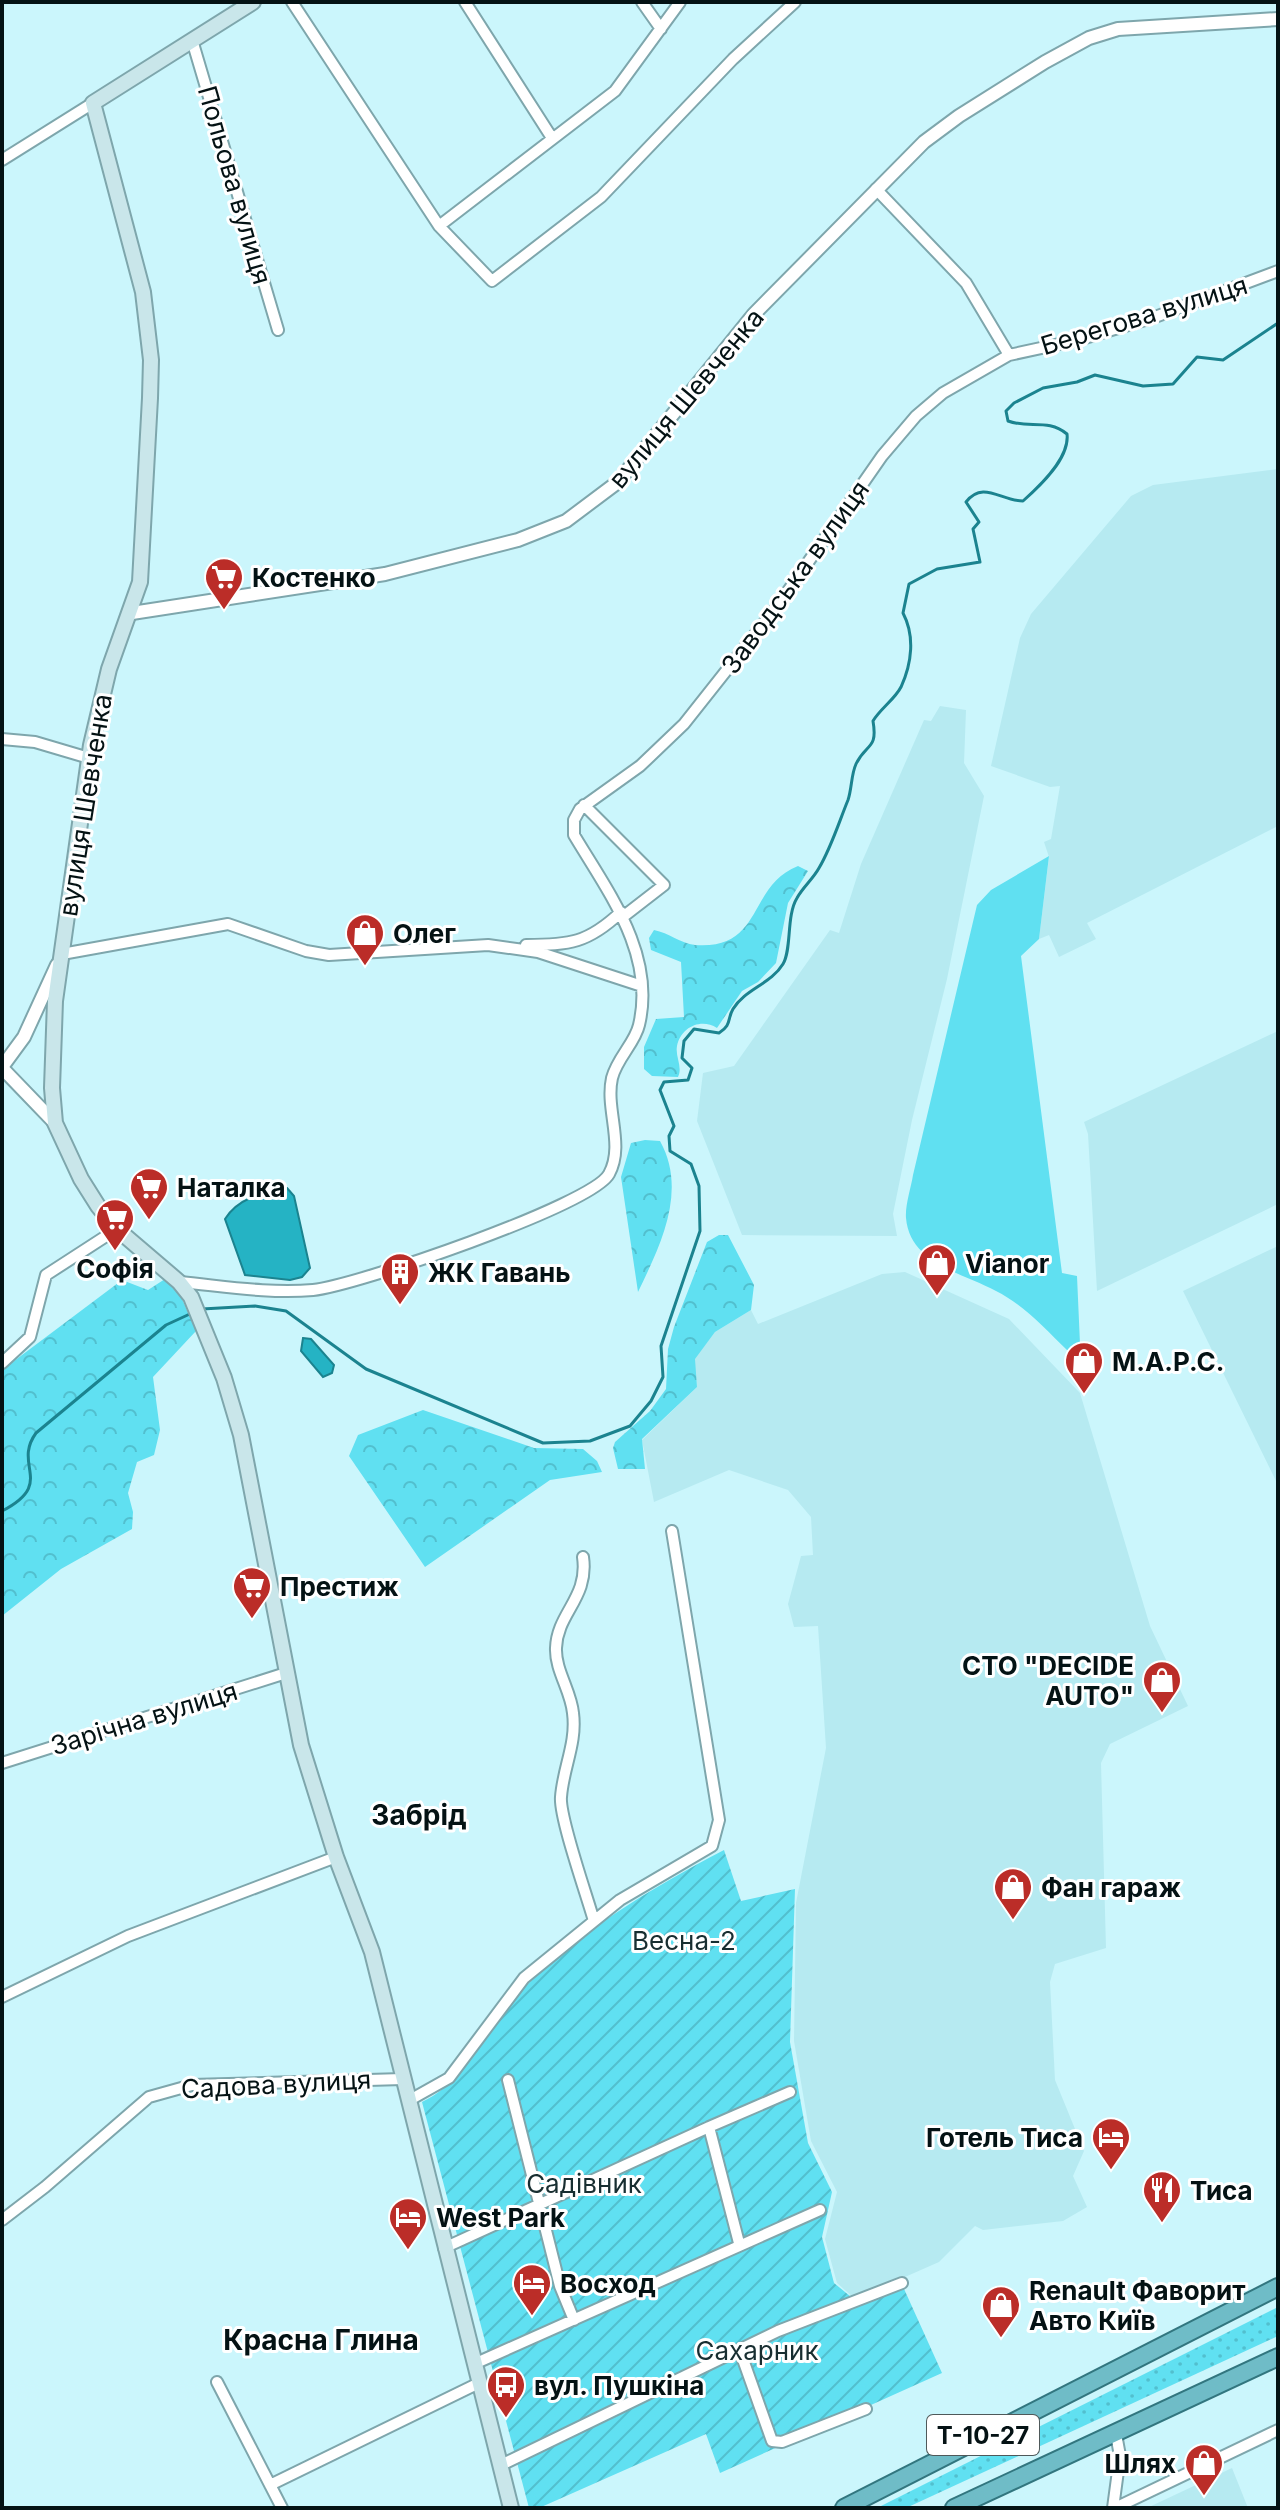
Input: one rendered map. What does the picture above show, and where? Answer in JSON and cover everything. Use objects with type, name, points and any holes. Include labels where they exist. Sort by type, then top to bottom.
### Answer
[{"type":"highway","name":"Т-10-27","points":[[844,2508],[1278,2287]]},
{"type":"highway","name":"Т-10-27","points":[[954,2508],[1278,2357]]},
{"type":"main road","points":[[93,103],[253,2]]},
{"type":"main road","name":"вулиця Шевченка","points":[[93,103],[143,292],[151,360],[143,564],[132,613],[109,669],[89,758],[52,1052],[55,1123],[81,1179],[117,1229],[179,1282],[194,1302],[241,1435],[301,1745],[336,1857],[372,1952],[508,2503]]},
{"type":"street","points":[[292,2],[439,226],[489,280],[498,279],[601,197],[722,70],[795,2]]},
{"type":"street","points":[[465,2],[552,138]]},
{"type":"street","points":[[642,2],[661,29]]},
{"type":"street","points":[[439,226],[615,91],[680,2]]},
{"type":"street","name":"вулиця Шевченка","points":[[132,613],[385,574],[518,540],[566,521],[596,502],[625,474],[754,314],[924,142],[959,116],[1089,38],[1145,25],[1278,19]]},
{"type":"street","name":"Польова вулиця","points":[[192,40],[278,330]]},
{"type":"street","points":[[2,160],[93,103]]},
{"type":"street","points":[[876,189],[932,251],[966,283],[1009,355]]},
{"type":"street","name":"Берегова вулиця","points":[[1009,355],[1078,340],[1155,317],[1278,271]]},
{"type":"street","name":"Заводська вулиця","points":[[584,805],[640,766],[684,724],[779,604],[882,456],[916,416],[943,393],[1009,355]]},
{"type":"street","points":[[2,739],[35,742],[89,758]]},
{"type":"street","points":[[179,1282],[301,1291],[353,1282],[535,1216],[599,1187],[614,1162],[612,1079],[639,1027],[642,986],[622,914],[574,835],[574,820],[584,805],[664,885],[622,914]]},
{"type":"street","name":"вулиця Шевченка","points":[[55,1123],[2,1068],[24,1037],[62,954],[228,924],[253,930],[298,949],[329,955],[574,943],[591,938],[622,914]]},
{"type":"street","name":"вулиця Шевченка","points":[[488,945],[538,952],[642,986]]},
{"type":"street","points":[[2,1363],[30,1337],[46,1275],[117,1229]]},
{"type":"street","points":[[408,2101],[449,2078],[524,1978],[620,1900],[712,1846],[716,1839],[719,1820],[672,1531]]},
{"type":"street","points":[[583,1557],[586,1574],[580,1595],[557,1636],[556,1652],[573,1711],[574,1741],[560,1799],[594,1921]]},
{"type":"street","name":"Зарічна вулиця","points":[[2,1763],[286,1673]]},
{"type":"street","points":[[2,1997],[128,1936],[336,1857]]},
{"type":"street","name":"Садова вулиця","points":[[2,2220],[149,2097],[161,2091],[192,2085],[403,2079]]},
{"type":"street","points":[[508,2080],[560,2286],[574,2320]]},
{"type":"street","points":[[444,2248],[790,2092]]},
{"type":"street","points":[[709,2127],[739,2243]]},
{"type":"street","points":[[474,2364],[739,2243],[820,2210]]},
{"type":"street","points":[[501,2465],[778,2331],[902,2283]]},
{"type":"street","points":[[740,2351],[772,2441],[782,2442],[866,2409]]},
{"type":"street","points":[[217,2382],[282,2508]]},
{"type":"street","points":[[270,2485],[479,2383]]},
{"type":"street","points":[[1114,2508],[1278,2430]]},
{"type":"street","points":[[1114,2508],[1120,2456],[1116,2434]]},
{"type":"shaded area","points":[[1278,469],[1278,826],[1087,923],[1096,939],[1059,957],[1049,935],[1039,939],[1049,857],[1044,842],[1051,839],[1060,786],[1050,787],[991,766],[1020,638],[1031,614],[1131,496],[1153,485]]},
{"type":"shaded area","points":[[940,706],[966,710],[964,763],[984,796],[947,979],[912,1120],[893,1214],[897,1236],[742,1235],[697,1121],[703,1073],[734,1066],[830,930],[839,933],[861,864],[924,720],[931,721]]},
{"type":"shaded area","points":[[1278,1031],[1278,1204],[1097,1291],[1088,1134],[1084,1122]]},
{"type":"shaded area","points":[[287,1188],[294,1196],[310,1268],[302,1277],[290,1280],[245,1275],[225,1219],[244,1201]]},
{"type":"shaded area","points":[[1278,1246],[1278,1485],[1183,1291]]},
{"type":"shaded area","points":[[905,1272],[1009,1319],[1080,1393],[1150,1626],[1188,1706],[1110,1744],[1101,1763],[1106,1948],[1055,1964],[1050,1982],[1055,2080],[1084,2151],[1073,2176],[1087,2207],[1063,2221],[983,2230],[975,2226],[939,2262],[855,2299],[837,2283],[825,2239],[837,2192],[811,2141],[794,2041],[796,1903],[826,1748],[818,1626],[794,1627],[788,1604],[801,1556],[813,1555],[811,1517],[788,1490],[729,1470],[654,1502],[642,1440],[697,1387],[694,1359],[715,1332],[751,1310],[758,1324],[882,1274]]},
{"type":"shaded area","points":[[303,1338],[311,1339],[334,1365],[332,1373],[323,1377],[301,1351]]},
{"type":"shaded area","points":[[1232,2468],[1248,2508],[1147,2508]]},
{"type":"green space","points":[[1049,856],[1039,939],[1021,956],[1062,1273],[1077,1276],[1080,1344],[1072,1351],[1067,1350],[1016,1303],[928,1257],[910,1234],[906,1218],[913,1175],[977,905],[991,890]]},
{"type":"green space","points":[[798,866],[808,871],[788,903],[776,963],[758,982],[742,991],[717,1028],[698,1024],[687,1029],[677,1046],[678,1077],[652,1076],[644,1069],[644,1047],[656,1019],[684,1017],[681,962],[651,950],[649,938],[654,930],[695,945],[717,944],[733,938],[744,927],[770,887]]},
{"type":"green space","points":[[660,1141],[668,1160],[671,1199],[662,1237],[638,1292],[621,1177],[631,1143]]},
{"type":"green space","points":[[719,1235],[728,1235],[754,1285],[751,1310],[715,1332],[695,1359],[697,1387],[642,1439],[645,1469],[618,1469],[613,1448],[615,1442],[650,1411],[666,1389],[668,1349],[674,1327],[707,1242]]},
{"type":"green space","points":[[165,1279],[179,1292],[196,1331],[153,1377],[160,1430],[154,1455],[137,1462],[128,1493],[133,1512],[132,1529],[61,1569],[2,1616],[2,1370],[122,1280],[148,1290]]},
{"type":"green space","points":[[423,1410],[534,1448],[583,1449],[597,1461],[602,1472],[550,1480],[425,1567],[349,1456],[358,1435]]},
{"type":"green space","points":[[724,1850],[741,1901],[795,1889],[790,2042],[808,2143],[832,2192],[822,2237],[834,2283],[856,2301],[900,2280],[942,2373],[720,2473],[706,2434],[539,2508],[529,2508],[422,2102],[452,2081],[519,1993],[565,1950],[642,1896]]},
{"type":"green space","points":[[1278,2307],[1278,2336],[906,2508],[877,2508]]},
{"type":"waterway","points":[[202,1309],[255,1306],[286,1311],[366,1369],[543,1443],[590,1441],[630,1426],[651,1401],[663,1377],[661,1346],[700,1231],[699,1186],[691,1164],[670,1151],[669,1136],[674,1126],[660,1090],[664,1082],[688,1080],[692,1068],[682,1058],[684,1041],[694,1029],[719,1033],[723,1030],[738,1002],[772,977],[786,958],[794,905],[819,868],[831,843],[848,800],[856,764],[874,737],[873,721],[905,678],[911,640],[903,613],[909,584],[937,569],[980,562],[973,529],[979,522],[966,502],[972,496],[986,492],[1023,501],[1059,462],[1067,443],[1067,434],[1053,426],[1008,421],[1006,411],[1014,403],[1043,388],[1077,382],[1095,375],[1143,386],[1173,384],[1197,357],[1223,360],[1278,323]]},
{"type":"waterway","points":[[2,1511],[27,1492],[30,1483],[28,1455],[36,1433],[166,1325],[192,1313]]},
{"type":"place","name":"Костенко","points":[[224,611]]},
{"type":"place","name":"Олег","points":[[365,967]]},
{"type":"place","name":"Наталка","points":[[149,1221]]},
{"type":"place","name":"Софія","points":[[115,1252]]},
{"type":"place","name":"Vianor","points":[[937,1297]]},
{"type":"place","name":"ЖК Гавань","points":[[400,1306]]},
{"type":"place","name":"М.А.Р.С.","points":[[1084,1395]]},
{"type":"place","name":"Престиж","points":[[252,1620]]},
{"type":"place","name":"СТО \"DECIDE AUTO\"","points":[[1162,1714]]},
{"type":"place","name":"Фан гараж","points":[[1013,1921]]},
{"type":"place","name":"Готель Тиса","points":[[1111,2171]]},
{"type":"place","name":"Тиса","points":[[1162,2224]]},
{"type":"place","name":"West Park","points":[[408,2251]]},
{"type":"place","name":"Восход","points":[[532,2317]]},
{"type":"place","name":"Renault Фаворит Авто Київ","points":[[1001,2339]]},
{"type":"place","name":"вул. Пушкіна","points":[[506,2419]]},
{"type":"place","name":"Шлях","points":[[1204,2497]]},
{"type":"district","name":"Забрід","points":[[419,1815]]},
{"type":"district","name":"Красна Глина","points":[[321,2340]]},
{"type":"park label","name":"Весна-2","points":[[684,1940]]},
{"type":"park label","name":"Садівник","points":[[584,2183]]},
{"type":"park label","name":"Сахарник","points":[[757,2350]]}]
